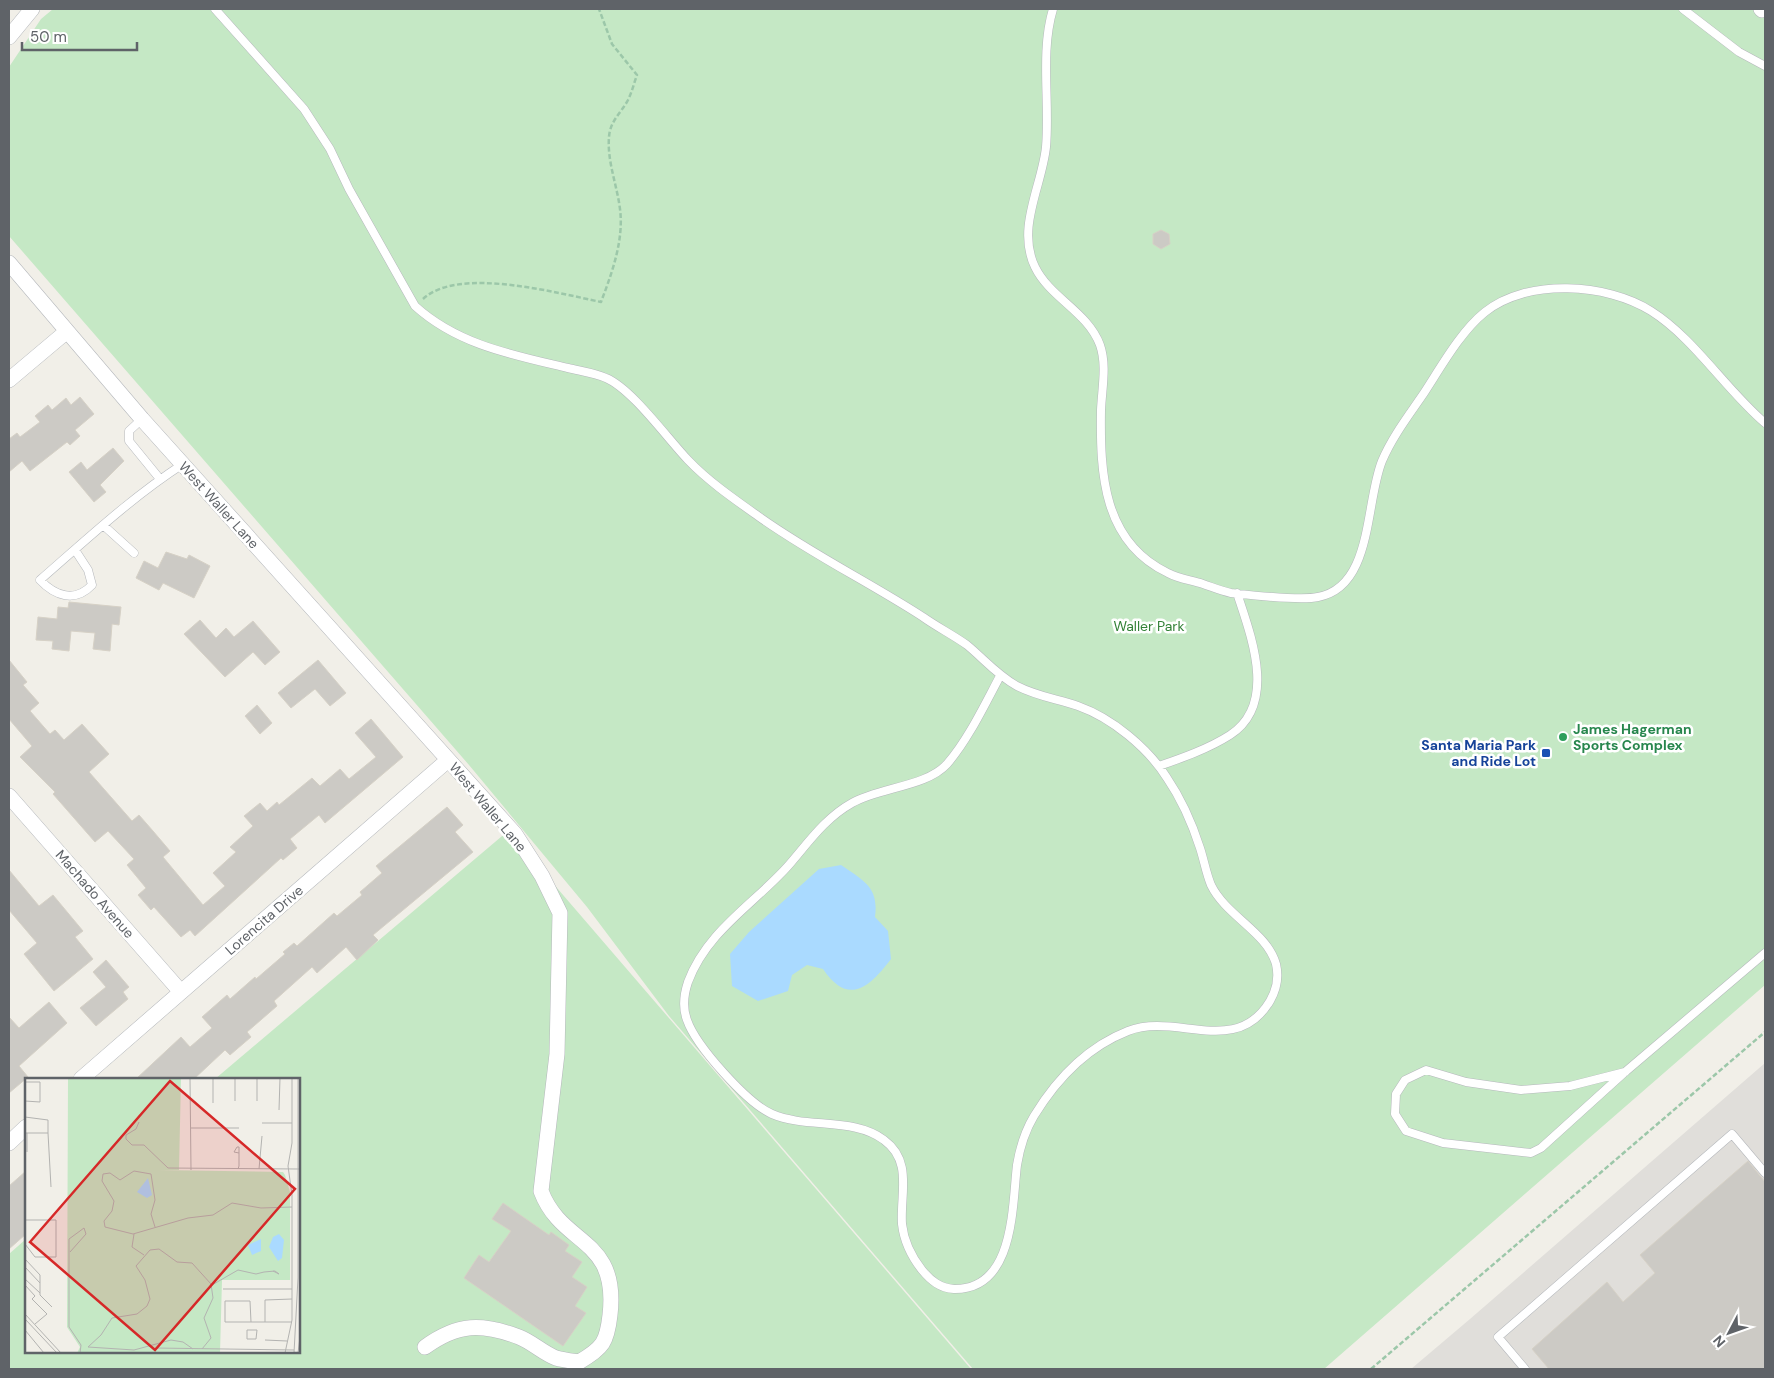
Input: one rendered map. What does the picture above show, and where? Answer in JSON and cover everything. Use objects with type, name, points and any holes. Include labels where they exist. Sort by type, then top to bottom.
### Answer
[{"type":"street","points":[[9,37],[32,9]]},
{"type":"street","name":"West Waller Lane","points":[[9,264],[142,418],[515,834],[542,876],[560,913],[557,1054],[541,1191],[546,1205],[564,1226],[592,1247],[606,1266],[612,1302],[608,1337],[593,1354],[579,1362],[556,1358],[520,1337],[484,1328],[465,1326],[440,1336],[425,1347]]},
{"type":"street","points":[[9,380],[66,332]]},
{"type":"street","name":"Lorencita Drive","points":[[82,1078],[448,760]]},
{"type":"street","name":"Machado Avenue","points":[[9,796],[180,992]]},
{"type":"street","points":[[9,1143],[25,1128]]},
{"type":"lane","points":[[215,9],[304,110],[330,149],[349,190],[415,306],[430,320],[452,333],[484,346],[606,378],[632,399],[694,466],[736,500],[826,560],[896,600],[970,648],[1000,676],[1043,697],[1084,708],[1140,746],[1159,766],[1189,816],[1213,888],[1238,919],[1264,942],[1274,957],[1278,972],[1276,987],[1268,1005],[1256,1018],[1239,1028],[1220,1033],[1147,1026],[1120,1034],[1088,1054],[1063,1076],[1024,1132],[1018,1163],[1012,1218],[1002,1259],[987,1277],[972,1286],[950,1289],[932,1283],[918,1265],[906,1241],[902,1218],[904,1177],[894,1148],[879,1135],[785,1118],[766,1112],[736,1086],[697,1039],[686,1019],[684,1005],[685,990],[693,971],[716,935],[791,863],[832,817],[848,805],[868,795],[914,782],[942,769],[976,719],[1000,676]]},
{"type":"lane","points":[[1052,9],[1047,46],[1046,150],[1028,229],[1028,245],[1034,266],[1045,283],[1090,328],[1100,345],[1104,368],[1101,448],[1108,502],[1116,524],[1129,545],[1147,561],[1171,575],[1228,592],[1317,598],[1334,592],[1347,582],[1366,536],[1380,466],[1391,443],[1453,348],[1485,311],[1511,298],[1537,290],[1582,290],[1611,294],[1650,310],[1671,326],[1765,423]]},
{"type":"lane","points":[[1683,9],[1739,52],[1765,66]]},
{"type":"lane","points":[[142,418],[129,431],[129,440],[160,478]]},
{"type":"lane","points":[[75,550],[88,570],[92,585],[84,594],[70,596],[50,590],[40,580],[103,525],[160,478],[183,464]]},
{"type":"lane","points":[[103,525],[134,553]]},
{"type":"lane","points":[[1159,766],[1231,735],[1246,720],[1254,705],[1257,687],[1255,656],[1237,593]]},
{"type":"lane","points":[[1625,1072],[1570,1086],[1521,1090],[1466,1082],[1426,1070],[1405,1080],[1396,1094],[1395,1114],[1406,1131],[1443,1143],[1531,1153],[1541,1148],[1625,1072],[1765,953]]},
{"type":"lane","points":[[1525,1369],[1498,1337],[1732,1134],[1765,1173]]},
{"type":"path","points":[[415,306],[428,294],[468,283],[515,286],[601,302],[611,277],[620,234],[620,210],[612,172],[609,138],[612,123],[628,100],[637,75],[612,44],[598,9]]},
{"type":"path","points":[[1371,1369],[1765,1032]]},
{"type":"shaded area","points":[[1765,1063],[1765,1369],[1411,1369],[1470,1319]]},
{"type":"green space","name":"Waller Park","points":[[53,9],[1765,9],[1765,985],[1324,1369],[973,1369],[669,1016],[587,907],[469,765],[9,236],[9,67],[41,19]]},
{"type":"green space","points":[[508,831],[971,1369],[9,1369],[9,1254],[25,1240],[25,1353],[300,1353],[300,1078],[216,1078]]},
{"type":"water","points":[[841,865],[868,886],[875,898],[875,917],[888,931],[891,959],[875,978],[858,989],[850,990],[841,987],[832,980],[823,969],[807,965],[792,975],[788,991],[758,1001],[732,986],[730,954],[749,932],[819,869]]},
{"type":"building","points":[[1161,230],[1169,234],[1170,244],[1161,249],[1153,244],[1153,234]]},
{"type":"building","points":[[80,397],[94,414],[75,430],[80,436],[70,445],[67,442],[30,471],[22,461],[9,472],[9,439],[17,433],[20,437],[40,422],[35,416],[48,405],[52,410],[66,398],[71,405]]},
{"type":"building","points":[[113,448],[124,461],[100,485],[106,492],[94,502],[69,472],[81,462],[87,470]]},
{"type":"building","points":[[166,552],[187,559],[189,555],[210,566],[194,598],[163,583],[159,590],[136,578],[144,561],[158,568]]},
{"type":"building","points":[[69,602],[121,607],[119,625],[112,624],[110,651],[93,649],[95,633],[71,631],[69,651],[52,649],[53,641],[36,640],[38,617],[57,619],[58,607],[68,608]]},
{"type":"building","points":[[200,620],[216,638],[226,628],[234,637],[253,621],[280,652],[265,665],[253,652],[225,677],[184,634]]},
{"type":"building","points":[[9,660],[27,682],[23,685],[39,703],[30,711],[50,734],[55,730],[64,740],[82,724],[109,754],[89,772],[132,821],[139,815],[153,831],[170,851],[163,857],[203,905],[225,886],[213,873],[236,852],[230,847],[253,826],[244,816],[260,803],[267,811],[277,802],[279,805],[312,778],[320,786],[340,769],[349,779],[376,757],[355,733],[371,719],[403,757],[325,823],[319,815],[290,839],[297,848],[283,860],[281,858],[195,936],[190,930],[181,937],[154,907],[151,910],[138,895],[146,888],[127,865],[134,859],[108,831],[95,842],[53,794],[55,792],[20,757],[32,746],[9,719]]},
{"type":"building","points":[[318,660],[346,693],[330,706],[315,689],[291,708],[278,693]]},
{"type":"building","points":[[257,705],[272,723],[260,734],[245,716]]},
{"type":"building","points":[[447,807],[463,825],[455,832],[473,852],[373,935],[378,940],[357,960],[346,947],[317,973],[312,967],[274,1001],[277,1006],[247,1032],[251,1037],[230,1055],[225,1050],[195,1078],[137,1078],[181,1037],[190,1047],[212,1028],[202,1017],[227,995],[230,999],[255,977],[256,979],[285,954],[283,952],[294,943],[297,946],[334,913],[337,916],[362,895],[360,892],[382,873],[376,866]]},
{"type":"building","points":[[9,870],[39,906],[53,895],[83,931],[75,937],[93,959],[54,991],[24,954],[37,943],[9,910]]},
{"type":"building","points":[[106,960],[129,987],[123,992],[128,999],[96,1026],[80,1008],[106,987],[93,972]]},
{"type":"building","points":[[49,1002],[67,1023],[19,1066],[28,1077],[9,1093],[9,1017],[19,1028]]},
{"type":"building","points":[[1748,1161],[1765,1182],[1765,1369],[1549,1369],[1532,1349],[1607,1282],[1623,1302],[1655,1273],[1640,1255]]},
{"type":"building","points":[[25,1172],[25,1235],[9,1249],[9,1186]]},
{"type":"building","points":[[503,1203],[549,1235],[551,1232],[569,1245],[565,1251],[582,1262],[572,1277],[587,1287],[575,1306],[586,1313],[563,1346],[464,1278],[479,1255],[489,1262],[511,1231],[492,1219]]},
{"type":"place","name":"James Hagerman Sports Complex","points":[[1563,737]]},
{"type":"place","name":"Santa Maria Park and Ride Lot","points":[[1546,753]]}]
